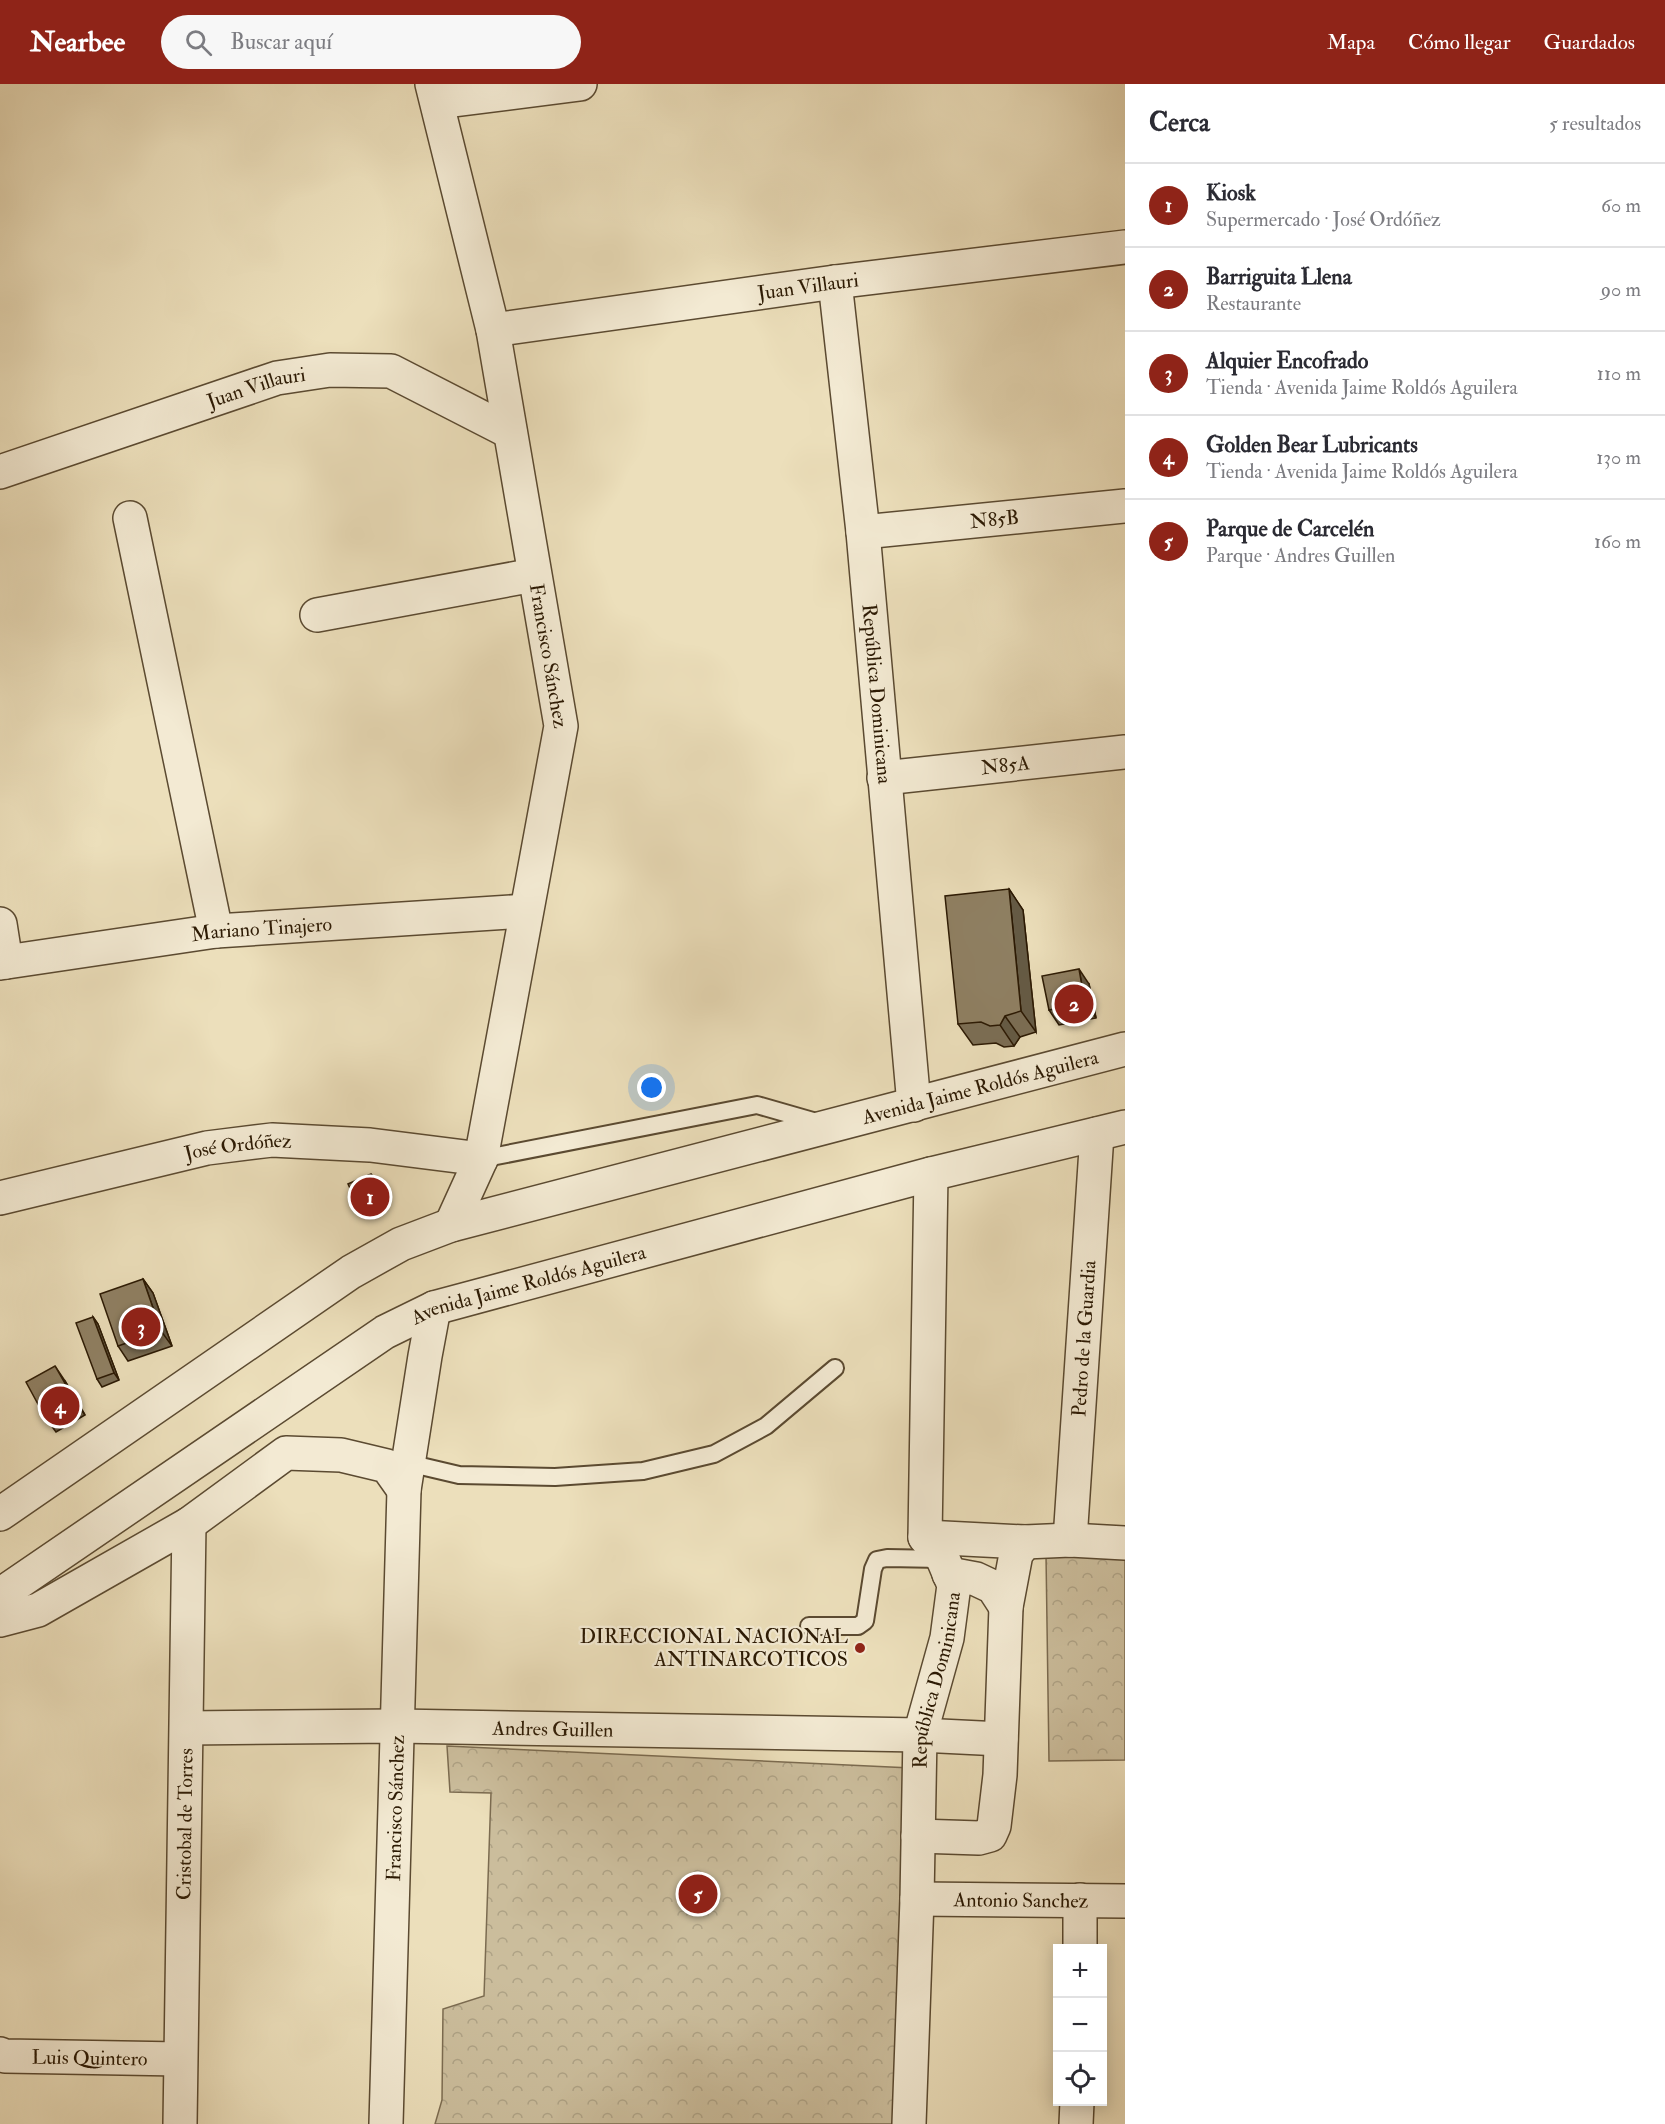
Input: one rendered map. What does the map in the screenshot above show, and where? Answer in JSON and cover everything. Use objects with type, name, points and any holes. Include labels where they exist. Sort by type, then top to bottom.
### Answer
[{"type":"street","points":[[435,93],[580,84]]},
{"type":"street","name":"Francisco Sánchez","points":[[435,93],[493,330],[561,726],[481,1159],[451,1226]]},
{"type":"street","name":"Juan Villauri","points":[[493,330],[835,282],[1125,247]]},
{"type":"street","name":"República Dominicana","points":[[835,282],[863,532],[914,1105]]},
{"type":"street","name":"Juan Villauri","points":[[0,472],[277,378],[330,370],[391,371],[510,432]]},
{"type":"street","name":"N85B","points":[[863,532],[1125,506]]},
{"type":"street","points":[[130,518],[216,931]]},
{"type":"street","points":[[317,615],[534,575]]},
{"type":"street","name":"N85A","points":[[884,778],[1125,752]]},
{"type":"street","name":"Mariano Tinajero","points":[[3,962],[216,931],[526,911]]},
{"type":"street","points":[[0,924],[3,962]]},
{"type":"street","name":"Avenida Jaime Roldós Aguilera","points":[[0,1514],[351,1272],[401,1244],[451,1226],[1125,1049]]},
{"type":"street","name":"Avenida Jaime Roldós Aguilera","points":[[0,1595],[385,1332],[434,1308],[932,1174],[1111,1131]]},
{"type":"street","name":"Pedro de la Guardia","points":[[1070,1540],[1111,1131]]},
{"type":"street","name":"José Ordóñez","points":[[0,1198],[207,1148],[272,1140],[370,1145],[481,1159]]},
{"type":"street","name":"República Dominicana","points":[[909,2124],[920,1735],[947,1638],[954,1585],[939,1556],[932,1174]]},
{"type":"street","name":"Francisco Sánchez","points":[[386,2124],[406,1477],[434,1308]]},
{"type":"street","points":[[0,1620],[38,1610],[189,1524],[286,1453],[341,1455],[387,1466],[406,1477]]},
{"type":"street","name":"Cristobal de Torres","points":[[180,2124],[189,1524]]},
{"type":"street","points":[[939,1556],[1025,1542],[1070,1540],[1125,1543]]},
{"type":"street","points":[[918,1836],[979,1838],[990,1835],[995,1816],[1002,1739],[1006,1607],[1016,1554],[1025,1542]]},
{"type":"street","points":[[939,1556],[993,1587],[1006,1607]]},
{"type":"street","name":"Andres Guillen","points":[[187,1728],[397,1726],[920,1735],[1002,1739]]},
{"type":"street","name":"Antonio Sanchez","points":[[917,1899],[1125,1901]]},
{"type":"street","points":[[1080,1900],[1080,1944]]},
{"type":"street","name":"Luis Quintero","points":[[0,2054],[5,2056],[180,2059]]},
{"type":"street","points":[[1076,2124],[1077,2106]]},
{"type":"lane","points":[[481,1159],[757,1105],[833,1126]]},
{"type":"lane","points":[[406,1477],[459,1475],[555,1478],[643,1471],[714,1454],[766,1426],[835,1368]]},
{"type":"lane","points":[[809,1626],[858,1626],[865,1621],[873,1569],[877,1560],[939,1556]]},
{"type":"green space","points":[[1046,1555],[1125,1555],[1125,1760],[1049,1761]]},
{"type":"green space","points":[[447,1746],[911,1768],[902,2124],[435,2124],[442,2100],[443,2009],[484,1996],[491,1793],[450,1792]]},
{"type":"building","points":[[1009,889],[1021,1011],[1005,1016],[1000,1025],[990,1026],[981,1022],[958,1024],[945,896]]},
{"type":"building","points":[[1079,969],[1085,1003],[1049,1010],[1042,976]]},
{"type":"building","points":[[371,1174],[381,1195],[358,1206],[348,1184]]},
{"type":"building","points":[[143,1279],[161,1331],[118,1346],[100,1294]]},
{"type":"building","points":[[93,1317],[114,1373],[97,1379],[76,1323]]},
{"type":"building","points":[[55,1366],[75,1401],[45,1417],[26,1382]]},
{"type":"place","name":"Barriguita Llena","points":[[1074,1004]]},
{"type":"place","name":"Kiosk","points":[[370,1197]]},
{"type":"place","name":"Alquier Encofrado","points":[[141,1327]]},
{"type":"place","name":"Golden Bear Lubricants","points":[[60,1406]]},
{"type":"place","name":"DIRECCIONAL NACIONAL ANTINARCOTICOS","points":[[860,1648]]},
{"type":"place","name":"Parque de Carcelén","points":[[698,1894]]}]
